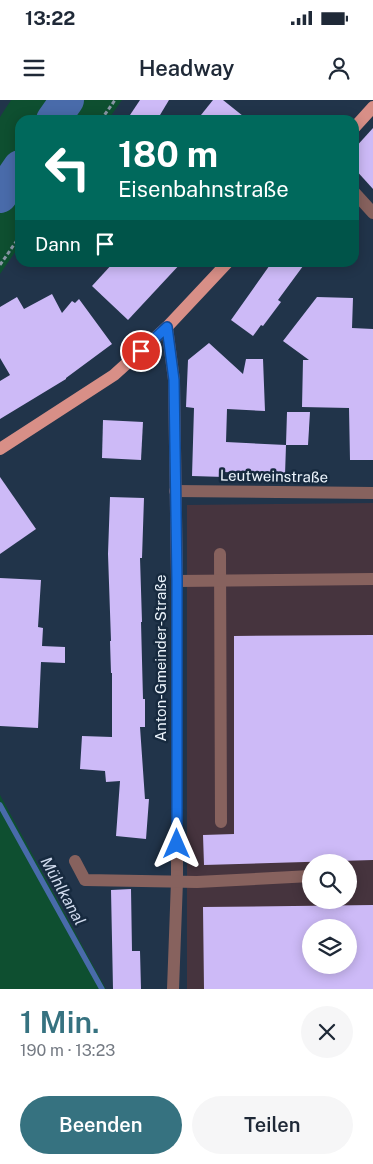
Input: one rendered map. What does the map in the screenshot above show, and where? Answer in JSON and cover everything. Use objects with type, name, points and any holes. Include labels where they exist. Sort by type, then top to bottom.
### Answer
[{"type":"main road","points":[[359,122],[373,107]]},
{"type":"main road","points":[[0,449],[114,375],[167,327],[223,267]]},
{"type":"street","points":[[359,198],[373,213]]},
{"type":"street","name":"Anton-Gmeinder-Straße","points":[[167,327],[174,380],[177,581],[177,881],[173,989]]},
{"type":"street","name":"Leutweinstraße","points":[[175,491],[373,493]]},
{"type":"street","points":[[220,554],[221,822]]},
{"type":"street","points":[[177,581],[373,579]]},
{"type":"street","points":[[74,861],[85,880],[196,882],[302,876]]},
{"type":"path","points":[[104,115],[115,100]]},
{"type":"path","points":[[0,265],[15,243]]},
{"type":"shaded area","points":[[373,503],[373,989],[187,989],[187,505]]},
{"type":"green space","points":[[11,100],[122,100],[112,115],[15,115],[15,252],[0,274],[0,117]]},
{"type":"green space","points":[[0,795],[106,989],[0,989]]},
{"type":"building","points":[[140,100],[169,100],[160,115],[130,115]]},
{"type":"building","points":[[213,100],[223,100],[242,115],[201,115]]},
{"type":"building","points":[[373,128],[373,189],[359,174],[359,143]]},
{"type":"building","points":[[109,267],[177,267],[128,320],[92,286]]},
{"type":"building","points":[[268,267],[302,267],[278,300],[281,302],[253,336],[231,320]]},
{"type":"building","points":[[52,294],[62,313],[72,301],[75,303],[79,299],[112,344],[66,379],[0,419],[0,381],[10,375],[0,358],[0,307],[17,297],[24,309]]},
{"type":"building","points":[[317,297],[353,298],[352,328],[373,329],[373,460],[350,460],[349,408],[302,407],[303,360],[309,360],[283,341]]},
{"type":"building","points":[[209,343],[243,374],[246,359],[263,359],[265,411],[227,409],[226,442],[286,445],[285,475],[224,472],[224,477],[192,476],[194,408],[186,407],[188,360]]},
{"type":"building","points":[[287,412],[310,412],[308,445],[286,445]]},
{"type":"building","points":[[103,420],[143,422],[141,460],[102,458]]},
{"type":"building","points":[[0,477],[36,529],[0,554]]},
{"type":"building","points":[[110,497],[144,498],[142,558],[140,558],[145,727],[140,727],[145,799],[149,799],[146,839],[116,836],[120,781],[106,782],[105,771],[80,769],[82,736],[112,737],[108,554]]},
{"type":"building","points":[[0,578],[41,580],[38,627],[43,628],[42,646],[65,647],[65,663],[41,662],[38,728],[0,726]]},
{"type":"building","points":[[373,635],[373,860],[357,860],[357,854],[302,854],[302,862],[204,865],[203,835],[234,834],[234,636]]},
{"type":"building","points":[[131,889],[132,951],[140,951],[141,989],[113,989],[111,890]]},
{"type":"building","points":[[357,905],[373,905],[373,989],[204,989],[203,907],[302,906],[302,909],[357,909]]},
{"type":"waterway","points":[[56,115],[67,100]]},
{"type":"waterway","points":[[0,196],[15,174]]},
{"type":"waterway","name":"Mühlkanal","points":[[0,805],[102,989]]},
{"type":"route","points":[[141,351],[167,327],[174,380],[177,581],[177,844]]}]
